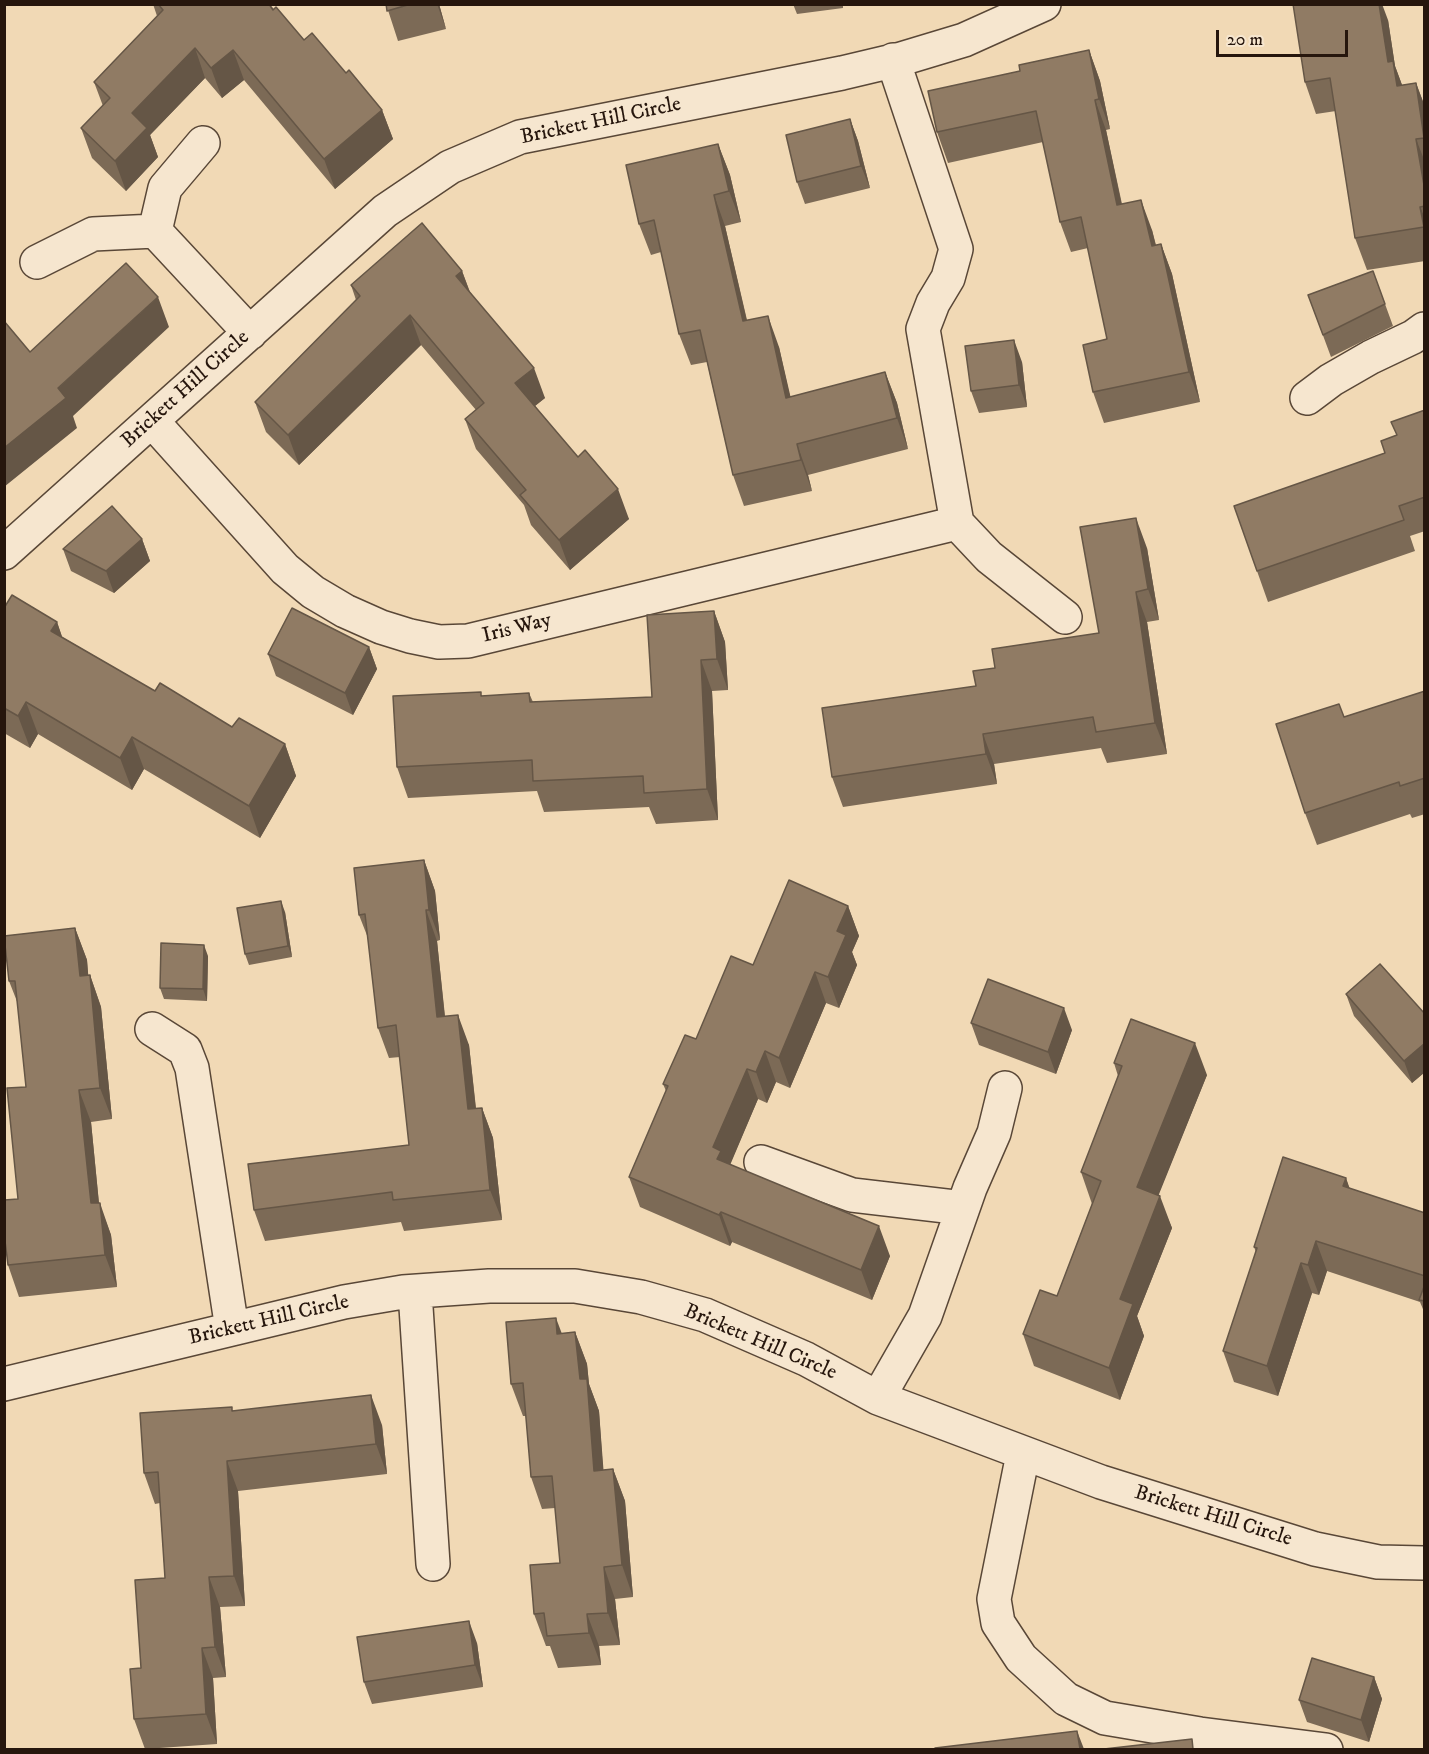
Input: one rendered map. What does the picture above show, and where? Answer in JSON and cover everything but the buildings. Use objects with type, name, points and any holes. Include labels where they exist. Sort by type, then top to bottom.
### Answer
[{"type":"street","name":"Brickett Hill Circle","points":[[4,553],[393,206],[450,167],[519,137],[842,73],[893,60],[964,40],[1044,4]]},
{"type":"street","points":[[893,60],[956,249],[948,278],[933,303],[923,329],[957,523],[989,557],[1065,617]]},
{"type":"street","points":[[155,231],[165,188],[203,142]]},
{"type":"street","points":[[37,262],[93,234],[155,231],[250,333]]},
{"type":"street","points":[[1307,398],[1361,363],[1425,329]]},
{"type":"street","name":"Iris Way","points":[[152,421],[285,569],[313,592],[345,611],[381,627],[439,642],[468,641],[957,523]]},
{"type":"street","points":[[152,1029],[185,1050],[192,1068],[232,1329]]},
{"type":"street","points":[[878,1398],[926,1316],[969,1188],[994,1132],[1005,1088]]},
{"type":"street","points":[[761,1162],[852,1195],[963,1208]]},
{"type":"street","name":"Brickett Hill Circle","points":[[4,1384],[344,1302],[415,1292],[489,1287],[575,1286],[641,1297],[705,1315],[806,1359],[878,1398],[1101,1482],[1315,1549],[1378,1562],[1425,1563]]},
{"type":"street","points":[[415,1292],[433,1564]]},
{"type":"street","points":[[1023,1454],[994,1599],[998,1623],[1021,1658],[1066,1699],[1105,1718],[1200,1734],[1326,1749]]}]
